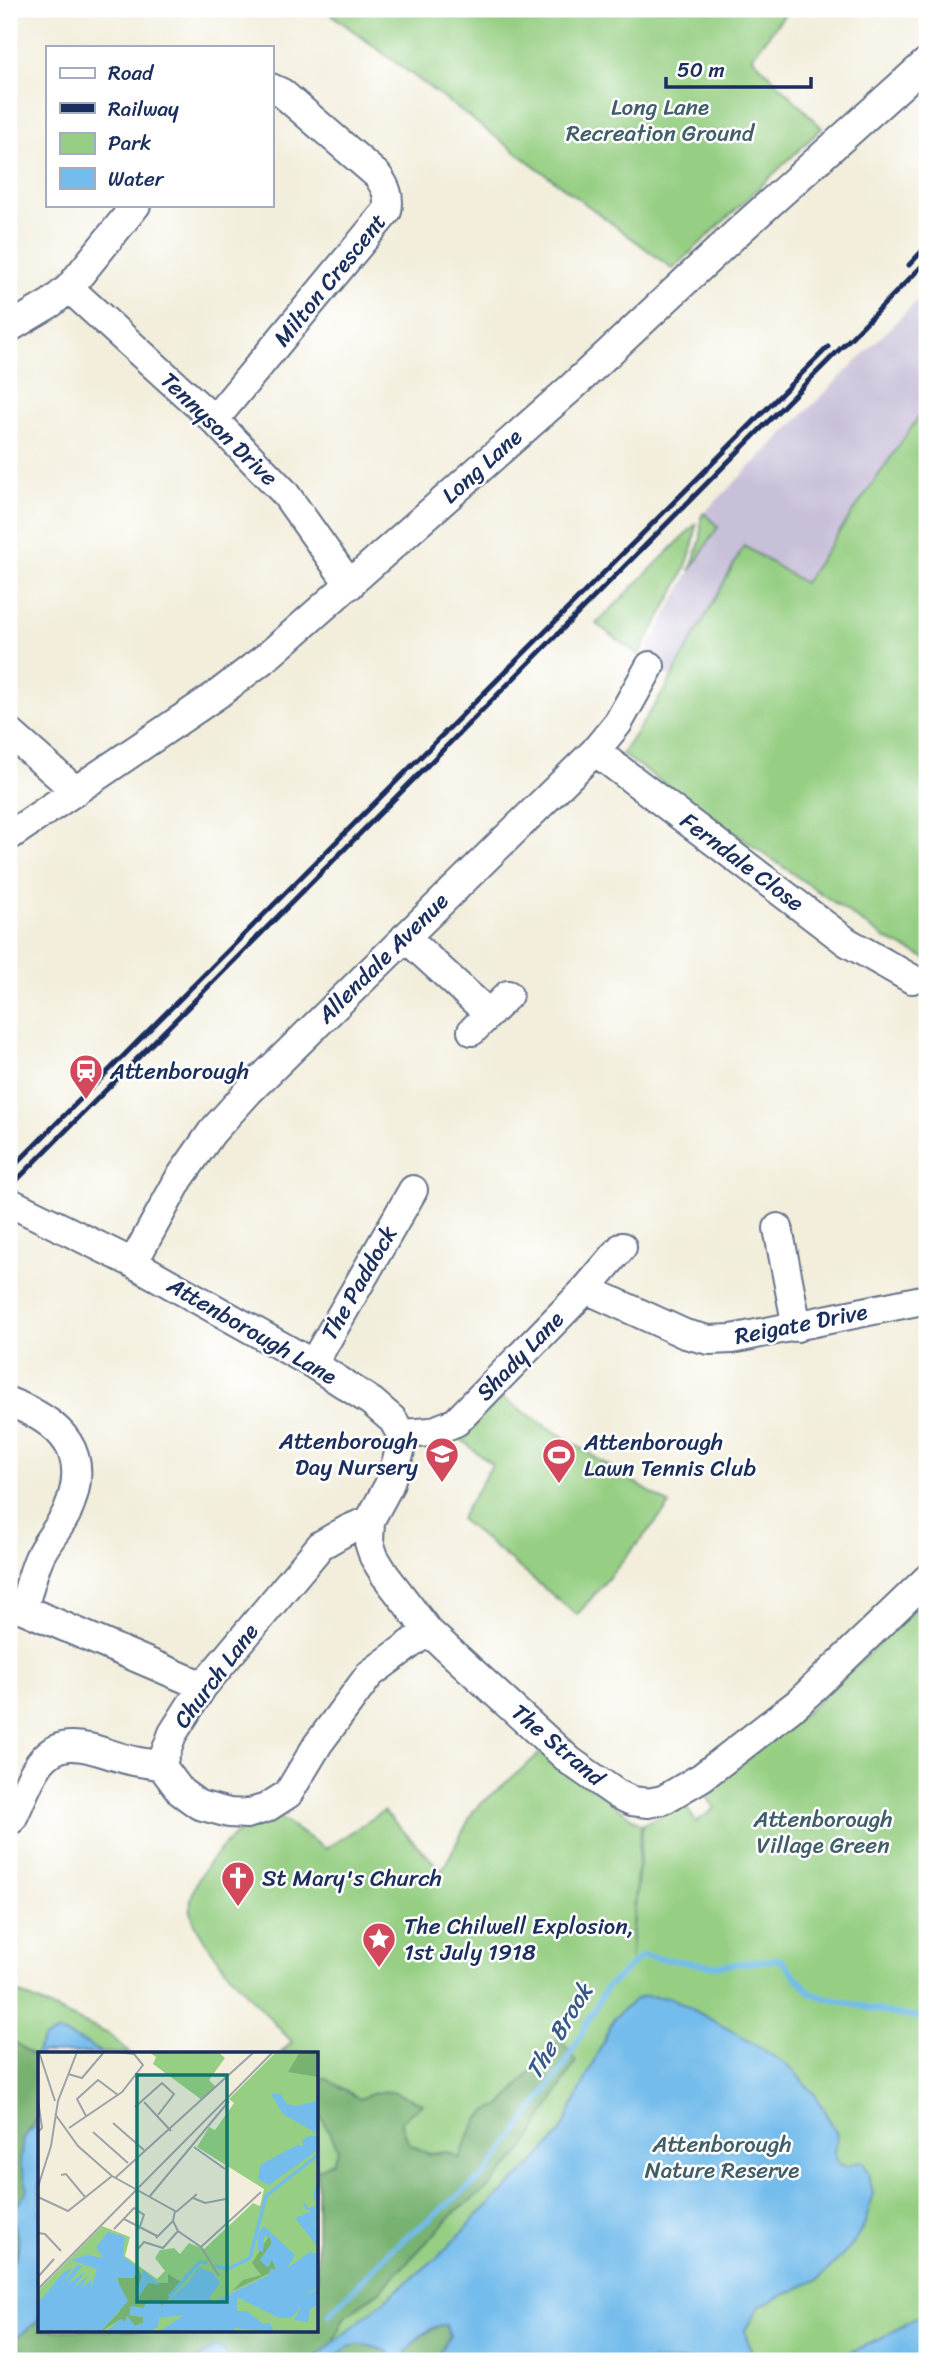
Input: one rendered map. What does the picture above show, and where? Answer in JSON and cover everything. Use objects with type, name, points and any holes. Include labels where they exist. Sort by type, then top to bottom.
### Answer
[{"type":"street","name":"Long Lane","points":[[9,836],[218,694],[269,655],[572,387],[740,230],[927,62]]},
{"type":"street","name":"Milton Crescent","points":[[214,421],[387,211],[389,201],[386,187],[377,174],[282,93],[273,89]]},
{"type":"street","points":[[9,328],[51,303],[69,288],[135,206]]},
{"type":"street","name":"Tennyson Drive","points":[[69,288],[214,421],[284,492],[350,585]]},
{"type":"street","name":"Allendale Avenue","points":[[132,1263],[179,1179],[212,1132],[249,1091],[595,751],[618,723],[650,666]]},
{"type":"street","points":[[9,732],[76,791]]},
{"type":"street","name":"Ferndale Close","points":[[595,751],[895,978]]},
{"type":"street","points":[[405,937],[490,1014]]},
{"type":"street","name":"The Paddock","points":[[313,1364],[413,1201]]},
{"type":"street","name":"Attenborough Lane","points":[[9,1202],[132,1263],[313,1364],[372,1402],[393,1420],[401,1434]]},
{"type":"street","points":[[789,1241],[797,1327]]},
{"type":"street","name":"Shady Lane","points":[[401,1434],[431,1432],[456,1422],[586,1289],[622,1247]]},
{"type":"street","name":"Reigate Drive","points":[[586,1289],[672,1329],[709,1340],[732,1339],[909,1311]]},
{"type":"street","points":[[9,1402],[46,1419],[66,1439],[77,1466],[76,1486],[66,1513],[40,1556],[16,1606],[202,1686]]},
{"type":"street","points":[[370,1520],[396,1469],[401,1434]]},
{"type":"street","name":"The Strand","points":[[370,1520],[369,1542],[374,1557],[428,1631],[570,1760],[617,1794],[632,1801],[648,1803],[674,1794],[702,1777],[798,1703],[927,1579]]},
{"type":"street","name":"Church Lane","points":[[161,1765],[173,1733],[202,1686],[321,1545],[370,1520]]},
{"type":"street","points":[[12,1819],[36,1767],[61,1747],[76,1745],[135,1762],[161,1765],[181,1792],[199,1805],[229,1813],[247,1814],[266,1808],[288,1794],[318,1744],[370,1674],[428,1631]]},
{"type":"shaded area","points":[[927,291],[927,405],[804,584],[744,546],[672,678],[642,661],[690,571],[718,527],[704,513]]},
{"type":"green space","name":"Long Lane Recreation Ground","points":[[324,9],[789,9],[752,57],[822,128],[673,269]]},
{"type":"green space","points":[[927,405],[927,959],[886,939],[622,754],[666,688],[744,546],[804,583]]},
{"type":"green space","points":[[704,513],[718,527],[690,571],[701,539],[701,517]]},
{"type":"green space","points":[[696,524],[694,541],[682,575],[639,655],[596,624]]},
{"type":"green space","name":"Attenborough Lawn Tennis Club","points":[[496,1394],[670,1505],[577,1615],[460,1519],[492,1465],[456,1435]]},
{"type":"green space","name":"Attenborough Nature Reserve","points":[[927,1598],[927,2361],[9,2361],[9,1982],[18,1993],[109,2034],[128,2052],[38,2052],[38,2332],[318,2332],[318,2052],[282,2052],[292,2042],[234,1978],[205,1941],[191,1911],[191,1900],[206,1866],[240,1831],[274,1814],[325,1849],[384,1811],[442,1871],[474,1810],[544,1750],[641,1825],[630,1960],[643,1824],[684,1804],[696,1822],[715,1808],[704,1793],[808,1711]]},
{"type":"green space","points":[[9,2038],[34,2056],[38,2065],[38,2115],[23,2138],[28,2189],[20,2240],[9,2270]]},
{"type":"green space","points":[[559,2038],[576,2061],[525,2148],[489,2187],[456,2211],[382,2289],[344,2317],[333,2344],[311,2361],[227,2361],[221,2347],[191,2361],[113,2357],[112,2361],[9,2361],[9,2343],[38,2320],[38,2332],[318,2332],[318,2169],[333,2161],[338,2148],[318,2114],[318,2079],[325,2078],[360,2099],[378,2092],[392,2092],[423,2104],[401,2121],[409,2144],[429,2154],[448,2152],[460,2158],[479,2118],[502,2105]]},
{"type":"green space","points":[[440,2325],[446,2325],[450,2337],[434,2361],[408,2361],[406,2353],[414,2343]]},
{"type":"green space","points":[[361,2343],[388,2352],[392,2361],[330,2361],[343,2349]]},
{"type":"water","points":[[644,1996],[672,1998],[789,2066],[816,2096],[837,2134],[834,2152],[839,2165],[848,2166],[862,2161],[867,2170],[873,2193],[865,2223],[851,2247],[819,2279],[760,2306],[745,2330],[751,2351],[762,2361],[434,2361],[450,2337],[446,2325],[440,2325],[418,2338],[406,2352],[408,2361],[392,2361],[388,2352],[357,2345],[344,2350],[330,2361],[311,2361],[440,2255],[531,2166],[560,2134],[614,2018],[634,2000]]},
{"type":"water","points":[[59,2032],[100,2052],[38,2052],[38,2065],[34,2056],[44,2038]]},
{"type":"water","points":[[38,2124],[38,2320],[9,2343],[9,2267],[18,2248],[10,2215],[28,2189],[20,2164],[23,2137]]},
{"type":"water","points":[[927,2311],[927,2361],[829,2361],[879,2340]]},
{"type":"water","points":[[214,2347],[221,2347],[227,2361],[191,2361],[197,2360]]},
{"type":"waterway","name":"The Brook","points":[[329,2315],[391,2250],[487,2173],[562,2069],[606,1988],[642,1956],[716,1966],[780,1959],[812,1994],[893,2014],[927,2018]]},
{"type":"railway","points":[[909,265],[927,246]]},
{"type":"railway","points":[[9,1188],[927,261]]},
{"type":"railway","points":[[9,1171],[828,347]]},
{"type":"place","name":"Attenborough","points":[[86,1101]]},
{"type":"place","name":"Attenborough Day Nursery","points":[[442,1484]]},
{"type":"place","name":"Attenborough Lawn Tennis Club","points":[[559,1485]]},
{"type":"place","name":"St Mary's Church","points":[[238,1908]]},
{"type":"place","name":"The Chilwell Explosion, 1st July 1918","points":[[379,1969]]},
{"type":"park label","name":"Attenborough Village Green","points":[[823,1832]]}]
